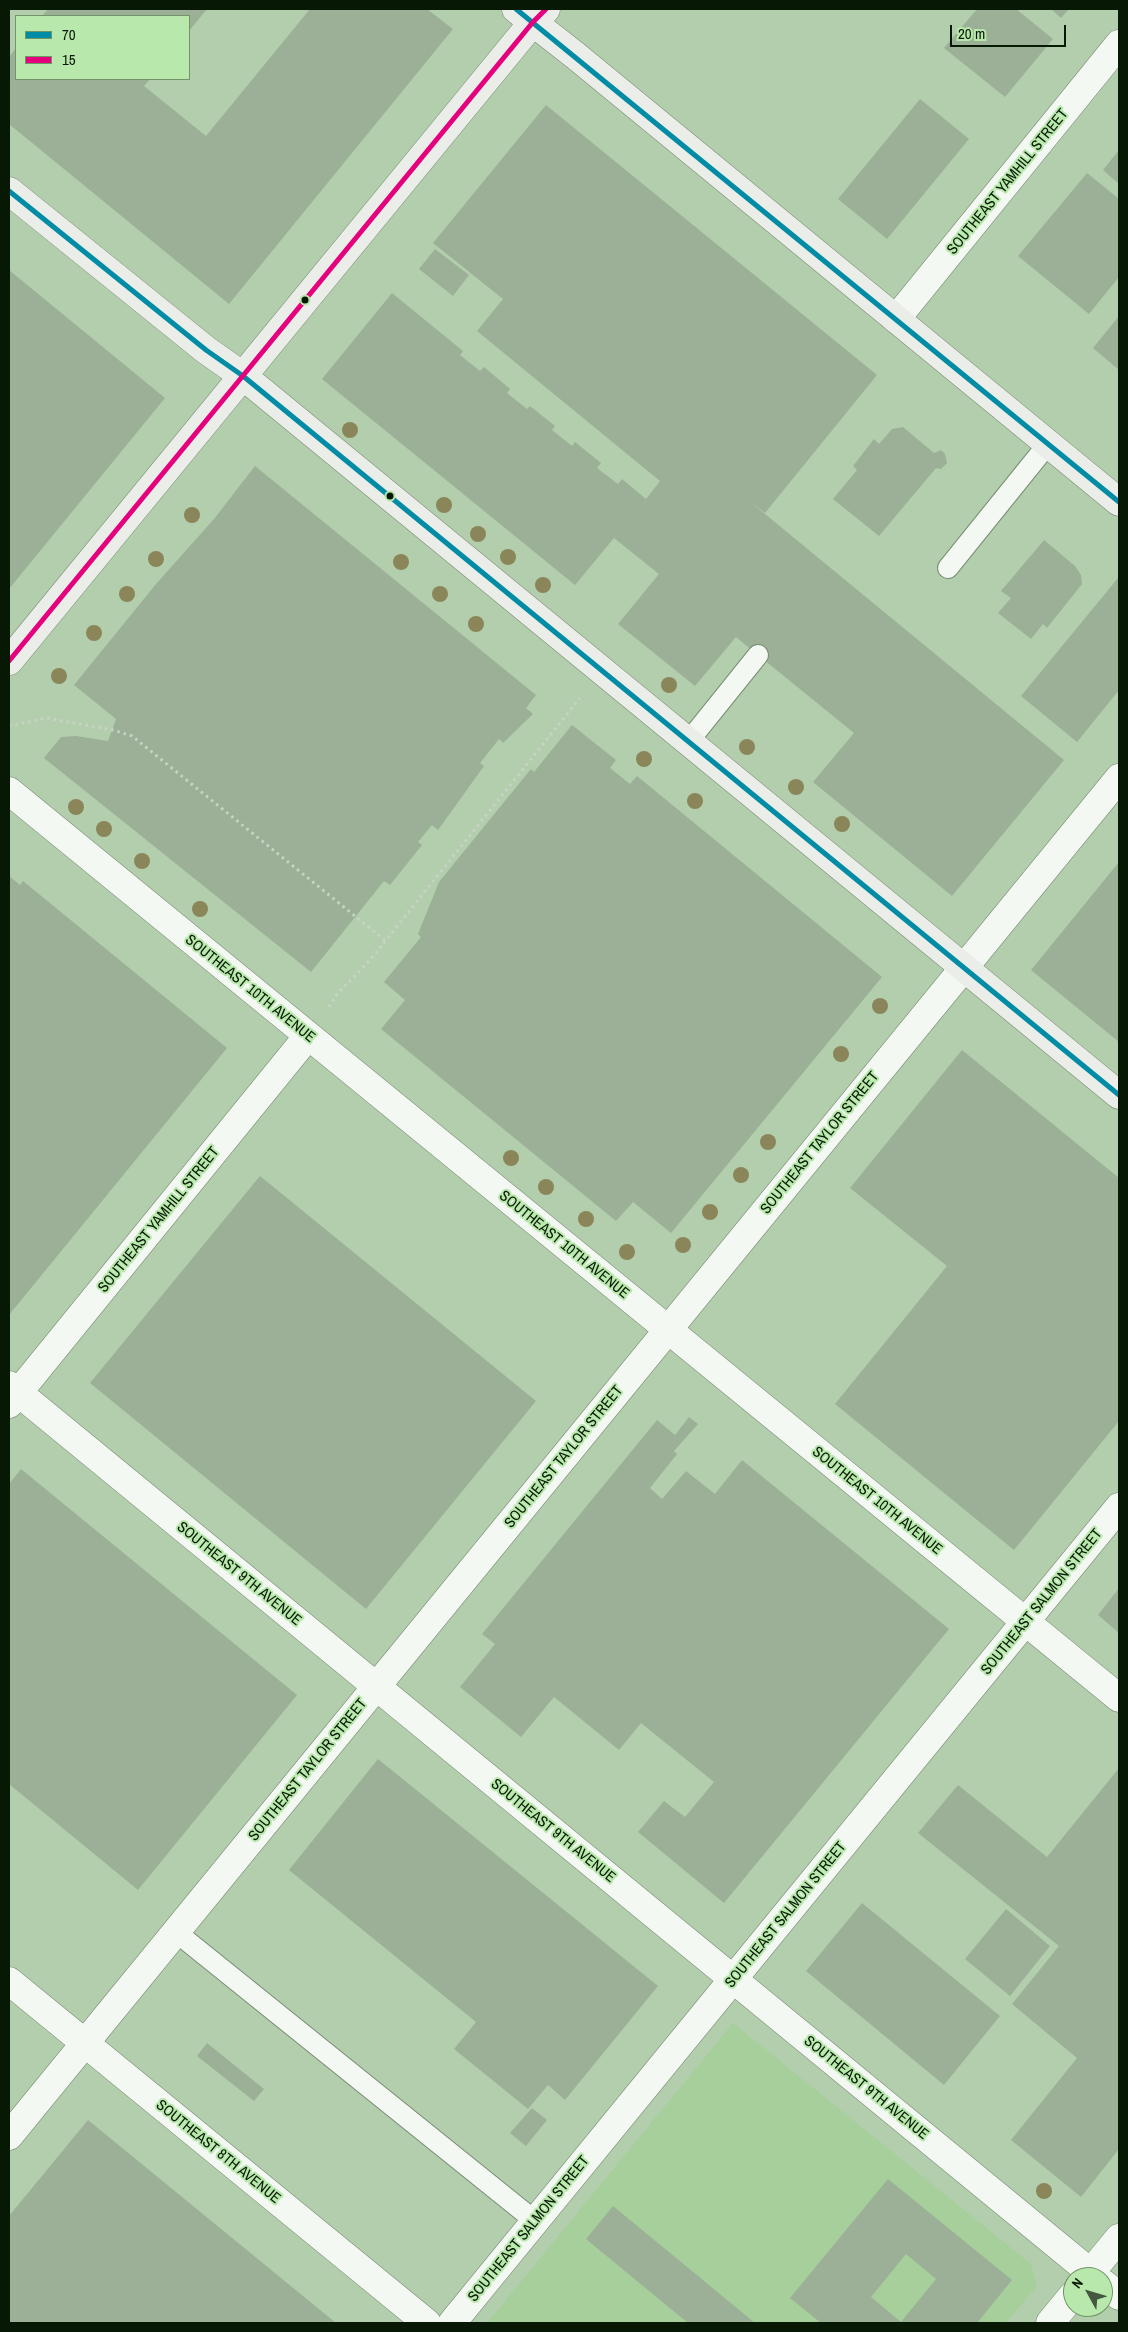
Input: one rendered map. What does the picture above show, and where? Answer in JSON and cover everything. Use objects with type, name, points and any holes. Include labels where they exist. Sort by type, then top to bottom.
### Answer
[{"type":"main road","points":[[9,661],[243,376],[532,13],[896,319],[1119,502]]},
{"type":"main road","points":[[9,191],[206,350],[243,376],[1119,1094]]},
{"type":"street","name":"SOUTHEAST YAMHILL STREET","points":[[896,319],[1119,44]]},
{"type":"street","name":"SOUTHEAST TAYLOR STREET","points":[[9,2136],[1119,778]]},
{"type":"street","name":"SOUTHEAST 10TH AVENUE","points":[[12,800],[308,1036],[1119,1698]]},
{"type":"street","name":"SOUTHEAST YAMHILL STREET","points":[[12,1394],[308,1036]]},
{"type":"street","name":"SOUTHEAST 9TH AVENUE","points":[[12,1394],[376,1686],[1082,2267]]},
{"type":"street","name":"SOUTHEAST SALMON STREET","points":[[452,2323],[1119,1507]]},
{"type":"street","name":"SOUTHEAST 8TH AVENUE","points":[[9,1981],[427,2323]]},
{"type":"street","points":[[1100,2267],[1119,2238]]},
{"type":"street","points":[[1050,2323],[1063,2307]]},
{"type":"lane","points":[[948,568],[1048,444]]},
{"type":"lane","points":[[688,742],[758,655]]},
{"type":"lane","points":[[176,1932],[535,2221]]},
{"type":"path","points":[[337,994],[386,941],[583,694]]},
{"type":"path","points":[[9,726],[47,718],[113,730],[132,736],[386,941]]},
{"type":"shaded area","points":[[733,2023],[1031,2264],[1037,2286],[1006,2323],[487,2323]]},
{"type":"building","points":[[48,9],[207,9],[190,30],[190,15],[43,15]]},
{"type":"building","points":[[310,9],[427,9],[453,29],[229,304],[9,124],[9,57],[15,49],[15,80],[149,80],[144,86],[206,136]]},
{"type":"building","points":[[977,9],[1016,9],[1053,39],[1005,97],[944,48]]},
{"type":"building","points":[[1051,9],[1069,9],[1061,18]]},
{"type":"building","points":[[920,99],[969,139],[887,239],[838,199]]},
{"type":"building","points":[[546,105],[877,375],[765,513],[748,500],[1064,760],[952,896],[813,782],[854,733],[736,637],[695,686],[618,624],[659,574],[614,538],[575,585],[322,379],[392,293],[463,351],[460,355],[480,371],[484,367],[510,389],[507,393],[527,409],[530,406],[555,426],[552,430],[572,446],[575,442],[601,463],[597,468],[618,484],[622,479],[646,499],[660,481],[477,331],[503,299],[433,243]]},
{"type":"building","points":[[1119,150],[1119,184],[1103,170]]},
{"type":"building","points":[[1087,173],[1119,199],[1119,277],[1089,314],[1018,256]]},
{"type":"building","points":[[435,249],[469,275],[453,296],[419,269]]},
{"type":"building","points":[[9,270],[165,398],[9,589]]},
{"type":"building","points":[[1119,316],[1119,370],[1093,348]]},
{"type":"building","points":[[903,427],[934,453],[941,450],[945,454],[947,463],[941,469],[936,468],[879,536],[833,499],[857,470],[853,466],[874,439],[879,444],[892,429]]},
{"type":"building","points":[[255,466],[536,695],[526,708],[533,714],[503,743],[499,739],[480,763],[484,766],[438,830],[432,825],[418,842],[422,845],[390,885],[384,881],[311,972],[44,758],[61,737],[76,736],[108,741],[116,719],[74,685],[156,584],[214,519]]},
{"type":"building","points":[[1044,540],[1075,566],[1081,575],[1082,584],[1047,628],[1043,624],[1031,639],[998,613],[1011,598],[1001,591]]},
{"type":"building","points":[[1118,578],[1119,690],[1077,742],[1021,696]]},
{"type":"building","points":[[572,725],[616,760],[610,768],[630,784],[637,776],[882,977],[671,1233],[633,1202],[616,1221],[381,1029],[405,1000],[384,982],[421,937],[418,934],[439,882],[531,769],[534,772]]},
{"type":"building","points":[[1119,862],[1119,1042],[1031,970]]},
{"type":"building","points":[[9,876],[20,885],[23,881],[227,1048],[9,1315]]},
{"type":"building","points":[[962,1050],[1119,1178],[1119,1421],[1014,1550],[835,1404],[947,1266],[850,1188]]},
{"type":"building","points":[[260,1176],[536,1401],[366,1609],[90,1383]]},
{"type":"building","points":[[689,1417],[698,1424],[674,1451],[677,1454],[650,1488],[662,1499],[686,1471],[715,1494],[742,1460],[949,1629],[724,1903],[638,1832],[664,1801],[685,1817],[714,1782],[641,1723],[619,1750],[554,1697],[521,1737],[460,1687],[495,1644],[482,1634],[657,1420],[675,1435]]},
{"type":"building","points":[[21,1469],[297,1695],[138,1890],[9,1784],[9,1484]]},
{"type":"building","points":[[1119,1588],[1119,1633],[1098,1615]]},
{"type":"building","points":[[378,1759],[658,1986],[565,2100],[548,2085],[528,2109],[454,2049],[476,2022],[289,1870]]},
{"type":"building","points":[[1119,1768],[1119,2149],[1081,2197],[1011,2140],[1077,2058],[1012,2004],[1059,1946],[918,1833],[958,1785],[1047,1857]]},
{"type":"building","points":[[862,1903],[1000,2016],[944,2085],[806,1971]]},
{"type":"building","points":[[1006,1909],[1050,1946],[1010,1996],[965,1959]]},
{"type":"building","points":[[207,2043],[264,2089],[254,2101],[197,2056]]},
{"type":"building","points":[[532,2108],[547,2120],[526,2146],[510,2133]]},
{"type":"building","points":[[88,2120],[336,2323],[9,2323],[9,2216]]},
{"type":"building","points":[[888,2179],[1012,2280],[977,2323],[821,2323],[790,2298]],"holes":[[[906,2254],[936,2279],[901,2322],[871,2297]]]},
{"type":"building","points":[[613,2206],[755,2323],[688,2323],[586,2239]]},
{"type":"transit line","name":"70","points":[[516,9],[1119,502]]},
{"type":"transit line","name":"15","points":[[9,661],[533,22],[546,9]]},
{"type":"transit line","name":"70","points":[[9,191],[206,350],[243,376],[1119,1095]]}]
